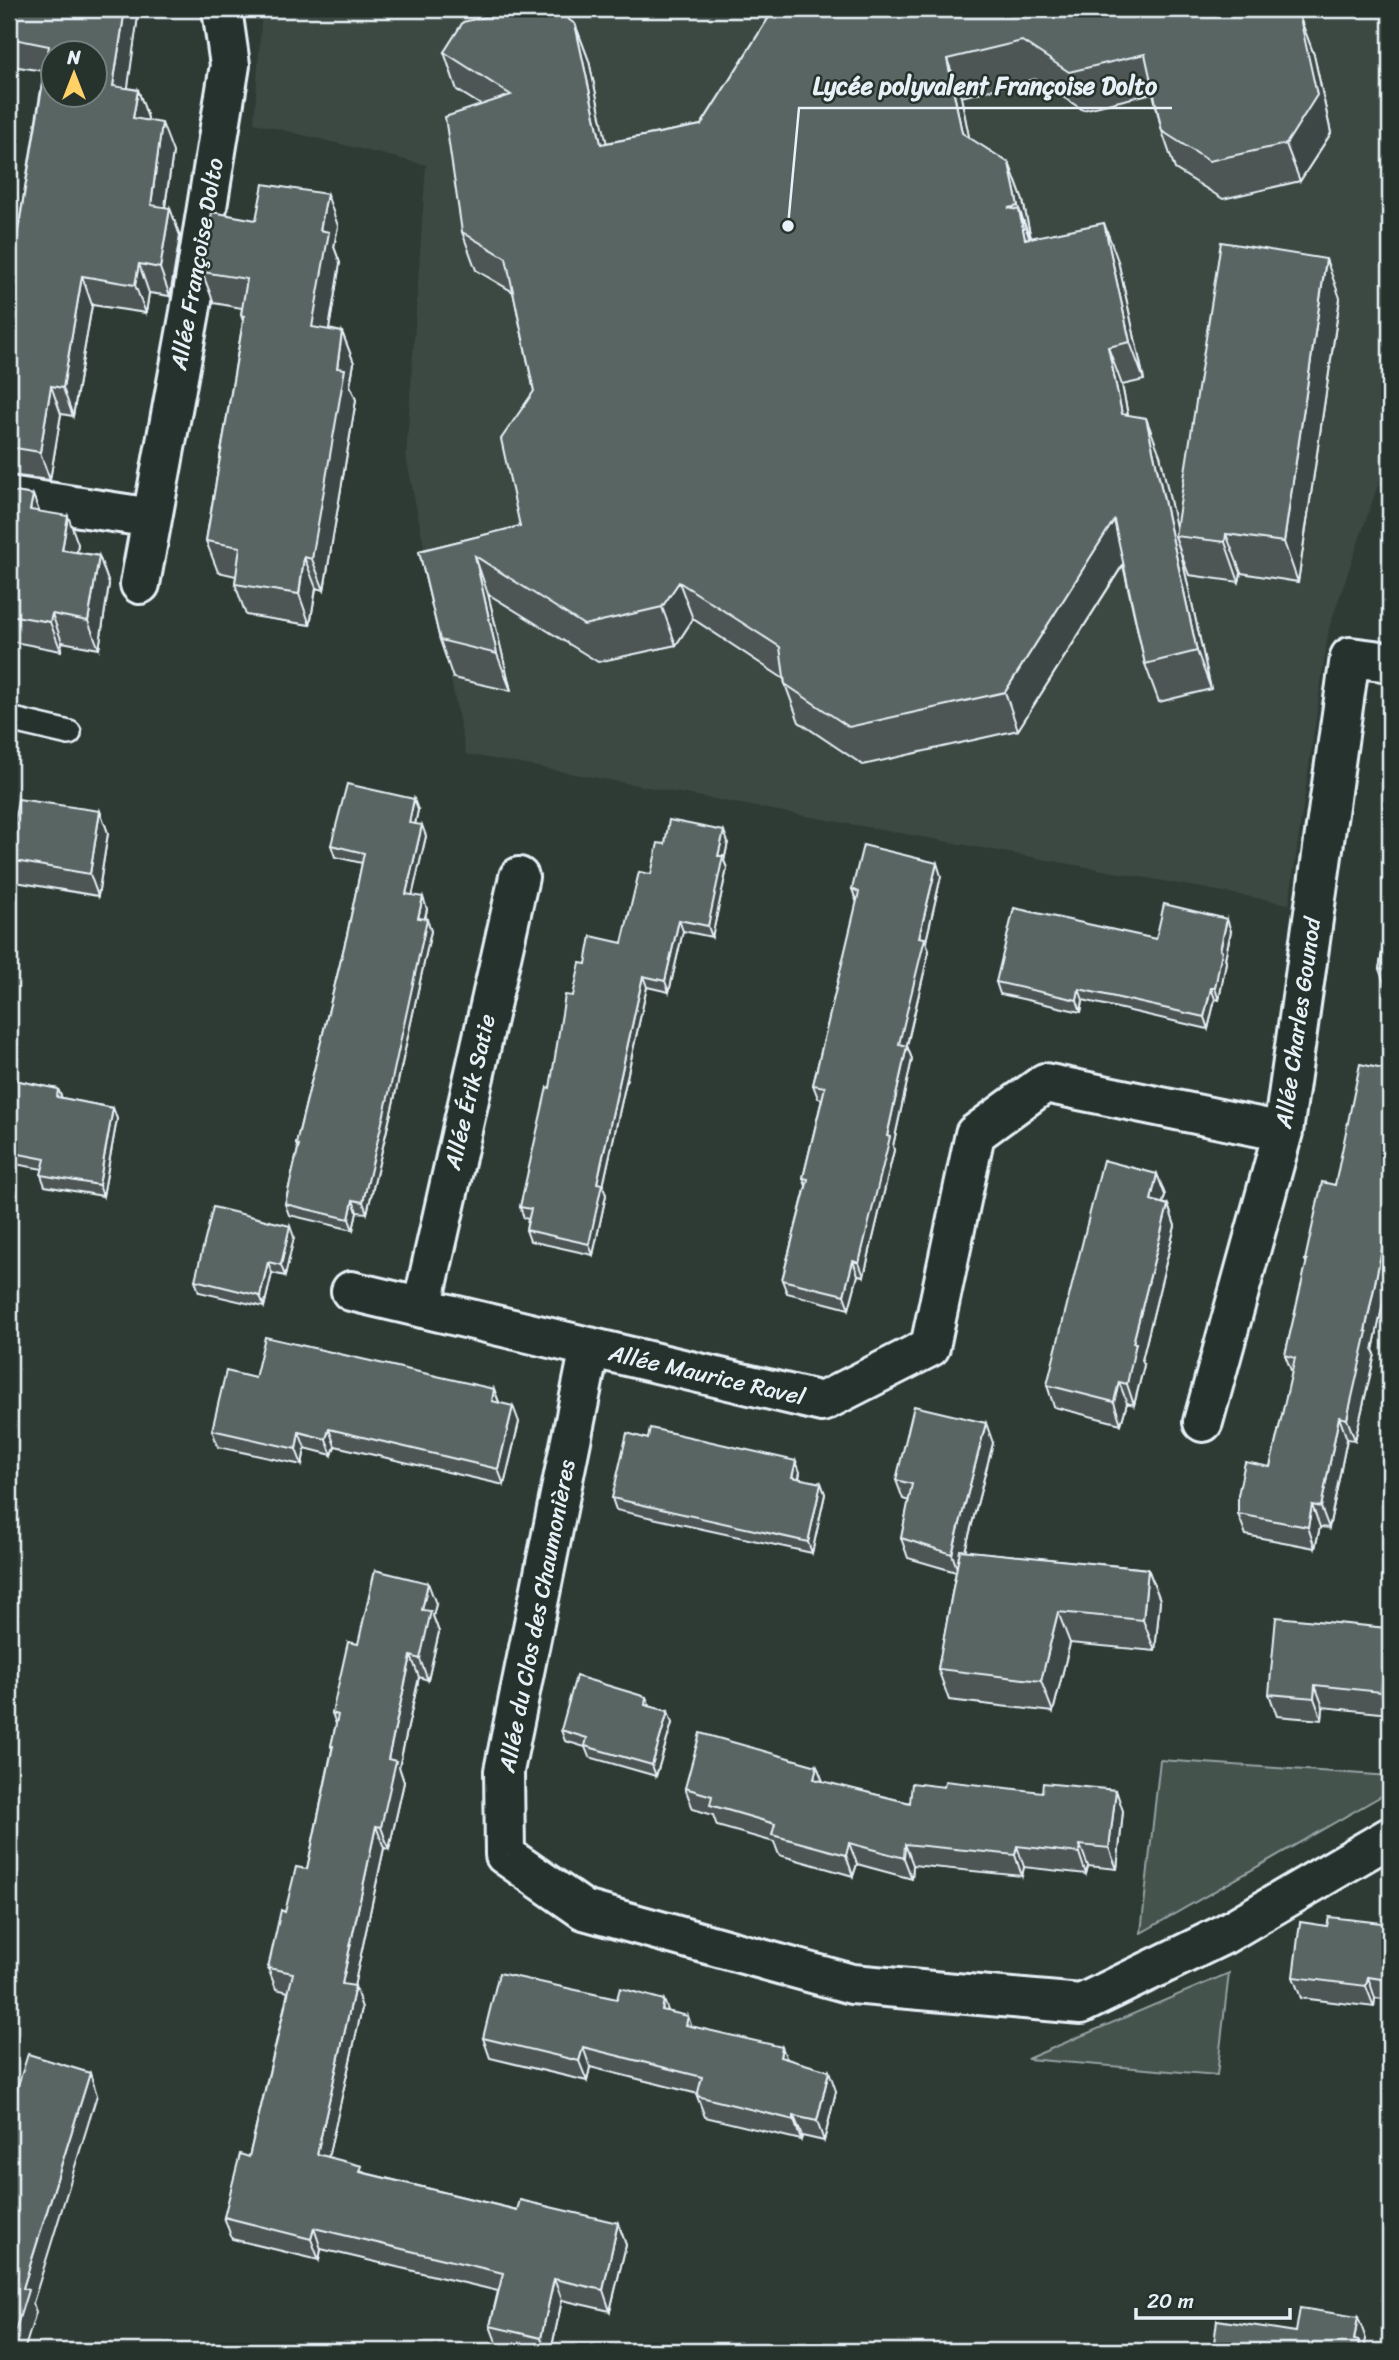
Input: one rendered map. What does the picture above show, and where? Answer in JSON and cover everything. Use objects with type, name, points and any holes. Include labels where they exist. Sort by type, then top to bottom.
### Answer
[{"type":"street","name":"Allée Françoise Dolto","points":[[140,584],[190,312],[230,65],[222,9]]},
{"type":"street","points":[[9,496],[152,518]]},
{"type":"street","name":"Allée Charles Gounod","points":[[1203,1422],[1283,1132],[1350,657],[1390,662]]},
{"type":"street","name":"Allée Érik Satie","points":[[422,1308],[519,877]]},
{"type":"street","name":"Allée Maurice Ravel","points":[[351,1291],[822,1402],[930,1347],[975,1134],[1045,1083],[1283,1132]]},
{"type":"street","name":"Allée du Clos des Chaumonières","points":[[590,1347],[504,1771],[505,1854],[584,1910],[852,1984],[1081,2004],[1223,1936],[1390,1837]]},
{"type":"lane","points":[[9,719],[69,733]]},
{"type":"shaded area","points":[[262,9],[1390,9],[1390,437],[1380,479],[1329,628],[1289,904],[466,754],[406,457],[426,165],[254,123]]},
{"type":"shaded area","points":[[1160,1760],[1390,1776],[1390,1791],[1141,1933]]},
{"type":"shaded area","points":[[1229,1973],[1217,2075],[1027,2059]]},
{"type":"building","points":[[9,9],[125,9],[113,86],[138,90],[133,118],[162,123],[151,205],[170,208],[160,268],[139,264],[135,285],[82,276],[63,388],[51,386],[40,452],[9,447],[9,285],[39,108],[108,108],[108,38],[38,38],[38,44],[9,38]]},
{"type":"building","points":[[518,9],[554,9],[575,24],[601,144],[701,125],[771,14],[770,9],[1286,9],[1300,18],[1317,95],[1286,144],[1209,161],[1162,131],[1145,54],[1069,72],[1022,41],[947,59],[962,133],[1009,163],[1018,206],[1008,208],[1019,210],[1025,239],[1104,223],[1130,342],[1108,347],[1122,414],[1146,418],[1197,651],[1145,664],[1114,520],[1005,692],[849,727],[785,684],[780,647],[679,582],[662,607],[584,625],[475,556],[497,654],[440,640],[419,551],[520,526],[501,439],[534,391],[506,258],[462,232],[445,117],[511,95],[444,52],[463,22]]},
{"type":"building","points":[[263,184],[327,194],[320,230],[329,232],[312,327],[342,332],[337,368],[345,369],[312,559],[304,557],[299,594],[235,584],[240,547],[206,541],[244,316],[241,315],[247,279],[202,272],[212,212],[256,220]]},
{"type":"building","points":[[1221,242],[1326,259],[1284,542],[1226,534],[1225,542],[1175,536]]},
{"type":"building","points":[[9,491],[33,495],[30,510],[68,516],[62,550],[99,556],[88,621],[52,614],[50,622],[9,615]]},
{"type":"building","points":[[347,784],[414,799],[409,823],[422,825],[406,894],[423,897],[418,918],[427,919],[363,1202],[353,1200],[349,1219],[285,1204],[299,1145],[296,1144],[347,935],[364,853],[331,845]]},
{"type":"building","points":[[18,799],[100,811],[90,874],[9,860]]},
{"type":"building","points":[[669,820],[724,831],[718,856],[723,856],[708,926],[679,920],[665,981],[643,976],[597,1183],[602,1184],[589,1244],[526,1230],[531,1209],[520,1207],[547,1087],[550,1088],[565,995],[573,996],[580,963],[586,964],[591,936],[622,943],[639,872],[651,874],[658,843],[665,844]]},
{"type":"building","points":[[863,845],[937,863],[919,937],[925,938],[899,1044],[907,1046],[887,1136],[890,1137],[859,1263],[853,1261],[844,1295],[782,1280],[808,1179],[803,1178],[825,1087],[813,1085],[859,892],[852,889]]},
{"type":"building","points":[[1164,904],[1227,919],[1215,988],[1211,988],[1204,1017],[1079,989],[1077,1000],[996,982],[1014,908],[1156,939]]},
{"type":"building","points":[[1390,911],[1390,971],[1379,969]]},
{"type":"building","points":[[1390,1031],[1390,1211],[1347,1419],[1339,1417],[1321,1507],[1312,1505],[1308,1527],[1238,1514],[1238,1495],[1245,1462],[1270,1467],[1295,1358],[1285,1355],[1322,1182],[1335,1185],[1360,1064],[1383,1069]]},
{"type":"building","points":[[9,1079],[58,1089],[57,1097],[113,1108],[99,1185],[41,1175],[45,1159],[9,1152]]},
{"type":"building","points":[[1103,1160],[1157,1174],[1151,1200],[1168,1205],[1133,1343],[1136,1343],[1127,1384],[1119,1382],[1114,1402],[1047,1385]]},
{"type":"building","points":[[213,1207],[290,1226],[281,1265],[268,1262],[260,1296],[195,1280]]},
{"type":"building","points":[[265,1337],[494,1389],[492,1401],[513,1406],[498,1469],[329,1429],[326,1439],[299,1432],[296,1449],[212,1430],[226,1371],[255,1378]]},
{"type":"building","points":[[914,1406],[986,1423],[952,1554],[901,1538],[912,1484],[896,1480]]},
{"type":"building","points":[[650,1428],[796,1461],[792,1477],[821,1483],[808,1542],[612,1498],[627,1433],[648,1439]]},
{"type":"building","points":[[960,1550],[1148,1569],[1143,1620],[1058,1612],[1041,1681],[938,1669]]},
{"type":"building","points":[[375,1570],[428,1583],[422,1610],[431,1611],[420,1659],[411,1656],[388,1759],[396,1761],[381,1827],[376,1826],[342,1984],[355,1986],[317,2154],[362,2166],[360,2172],[517,2210],[520,2200],[618,2223],[603,2290],[554,2279],[541,2338],[490,2326],[503,2273],[314,2228],[311,2239],[224,2217],[240,2154],[249,2157],[293,1973],[268,1968],[281,1910],[285,1912],[296,1867],[307,1869],[333,1746],[338,1715],[332,1713],[348,1642],[358,1644]]},
{"type":"building","points":[[1276,1617],[1387,1628],[1381,1692],[1315,1685],[1314,1698],[1269,1694]]},
{"type":"building","points":[[576,1676],[646,1697],[645,1705],[668,1711],[652,1765],[585,1746],[587,1738],[561,1730]]},
{"type":"building","points":[[700,1733],[817,1766],[814,1779],[910,1803],[912,1783],[944,1787],[945,1781],[1042,1792],[1043,1783],[1116,1790],[1109,1848],[1080,1845],[1079,1853],[1017,1846],[1015,1855],[905,1844],[904,1858],[849,1843],[846,1855],[772,1835],[775,1824],[710,1805],[712,1796],[685,1788]]},
{"type":"building","points":[[1329,1917],[1390,1924],[1388,1980],[1368,1977],[1366,1986],[1293,1977],[1300,1922],[1327,1926]]},
{"type":"building","points":[[499,1973],[617,1999],[620,1988],[664,2000],[662,2010],[688,2016],[686,2025],[782,2047],[780,2057],[829,2071],[817,2121],[794,2116],[794,2120],[697,2096],[702,2077],[583,2047],[579,2061],[483,2038]]},
{"type":"building","points":[[28,2054],[90,2073],[23,2288],[28,2290],[9,2351],[9,2096],[14,2098]]},
{"type":"building","points":[[1300,2308],[1358,2317],[1354,2340],[1359,2341],[1357,2351],[1213,2351],[1217,2320],[1296,2332]]},
{"type":"place","name":"Lycée polyvalent Françoise Dolto","points":[[788,226]]}]
